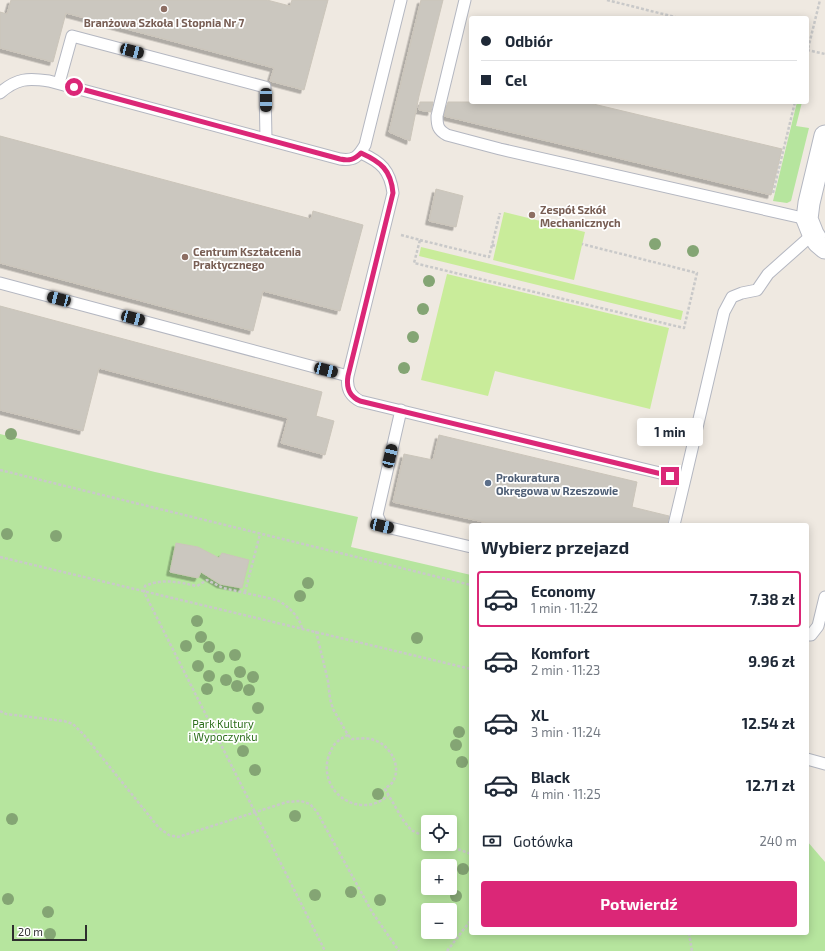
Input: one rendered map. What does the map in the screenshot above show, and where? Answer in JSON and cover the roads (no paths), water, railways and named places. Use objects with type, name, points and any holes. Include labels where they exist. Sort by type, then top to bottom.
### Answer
[{"type":"street","points":[[815,234],[809,202],[825,136]]},
{"type":"lane","points":[[0,93],[8,86],[23,79],[38,79],[60,83],[348,160],[356,158],[361,153],[365,145],[401,0]]},
{"type":"lane","points":[[465,0],[437,116],[437,125],[440,131],[447,135],[815,234]]},
{"type":"lane","points":[[60,83],[72,36],[265,87],[266,139]]},
{"type":"lane","points":[[361,153],[372,158],[383,166],[390,178],[393,193],[347,381],[348,390],[354,397],[360,401],[685,479]]},
{"type":"lane","points":[[674,523],[724,312],[732,297],[757,290],[768,274],[815,234]]},
{"type":"lane","points":[[0,283],[348,376]]},
{"type":"lane","points":[[401,410],[377,515],[382,526],[469,547]]},
{"type":"lane","points":[[809,635],[811,635],[818,626],[825,597]]},
{"type":"lane","points":[[809,760],[825,764]]},
{"type":"place","name":"Branżowa Szkoła I Stopnia Nr 7","points":[[164,9]]},
{"type":"place","name":"Zespół Szkół Mechanicznych","points":[[532,215]]},
{"type":"place","name":"Centrum Kształcenia Praktycznego","points":[[185,257]]},
{"type":"place","name":"Prokuratura Okręgowa w Rzeszowie","points":[[488,483]]},
{"type":"park label","name":"Park Kultury i Wypoczynku","points":[[223,729]]}]
